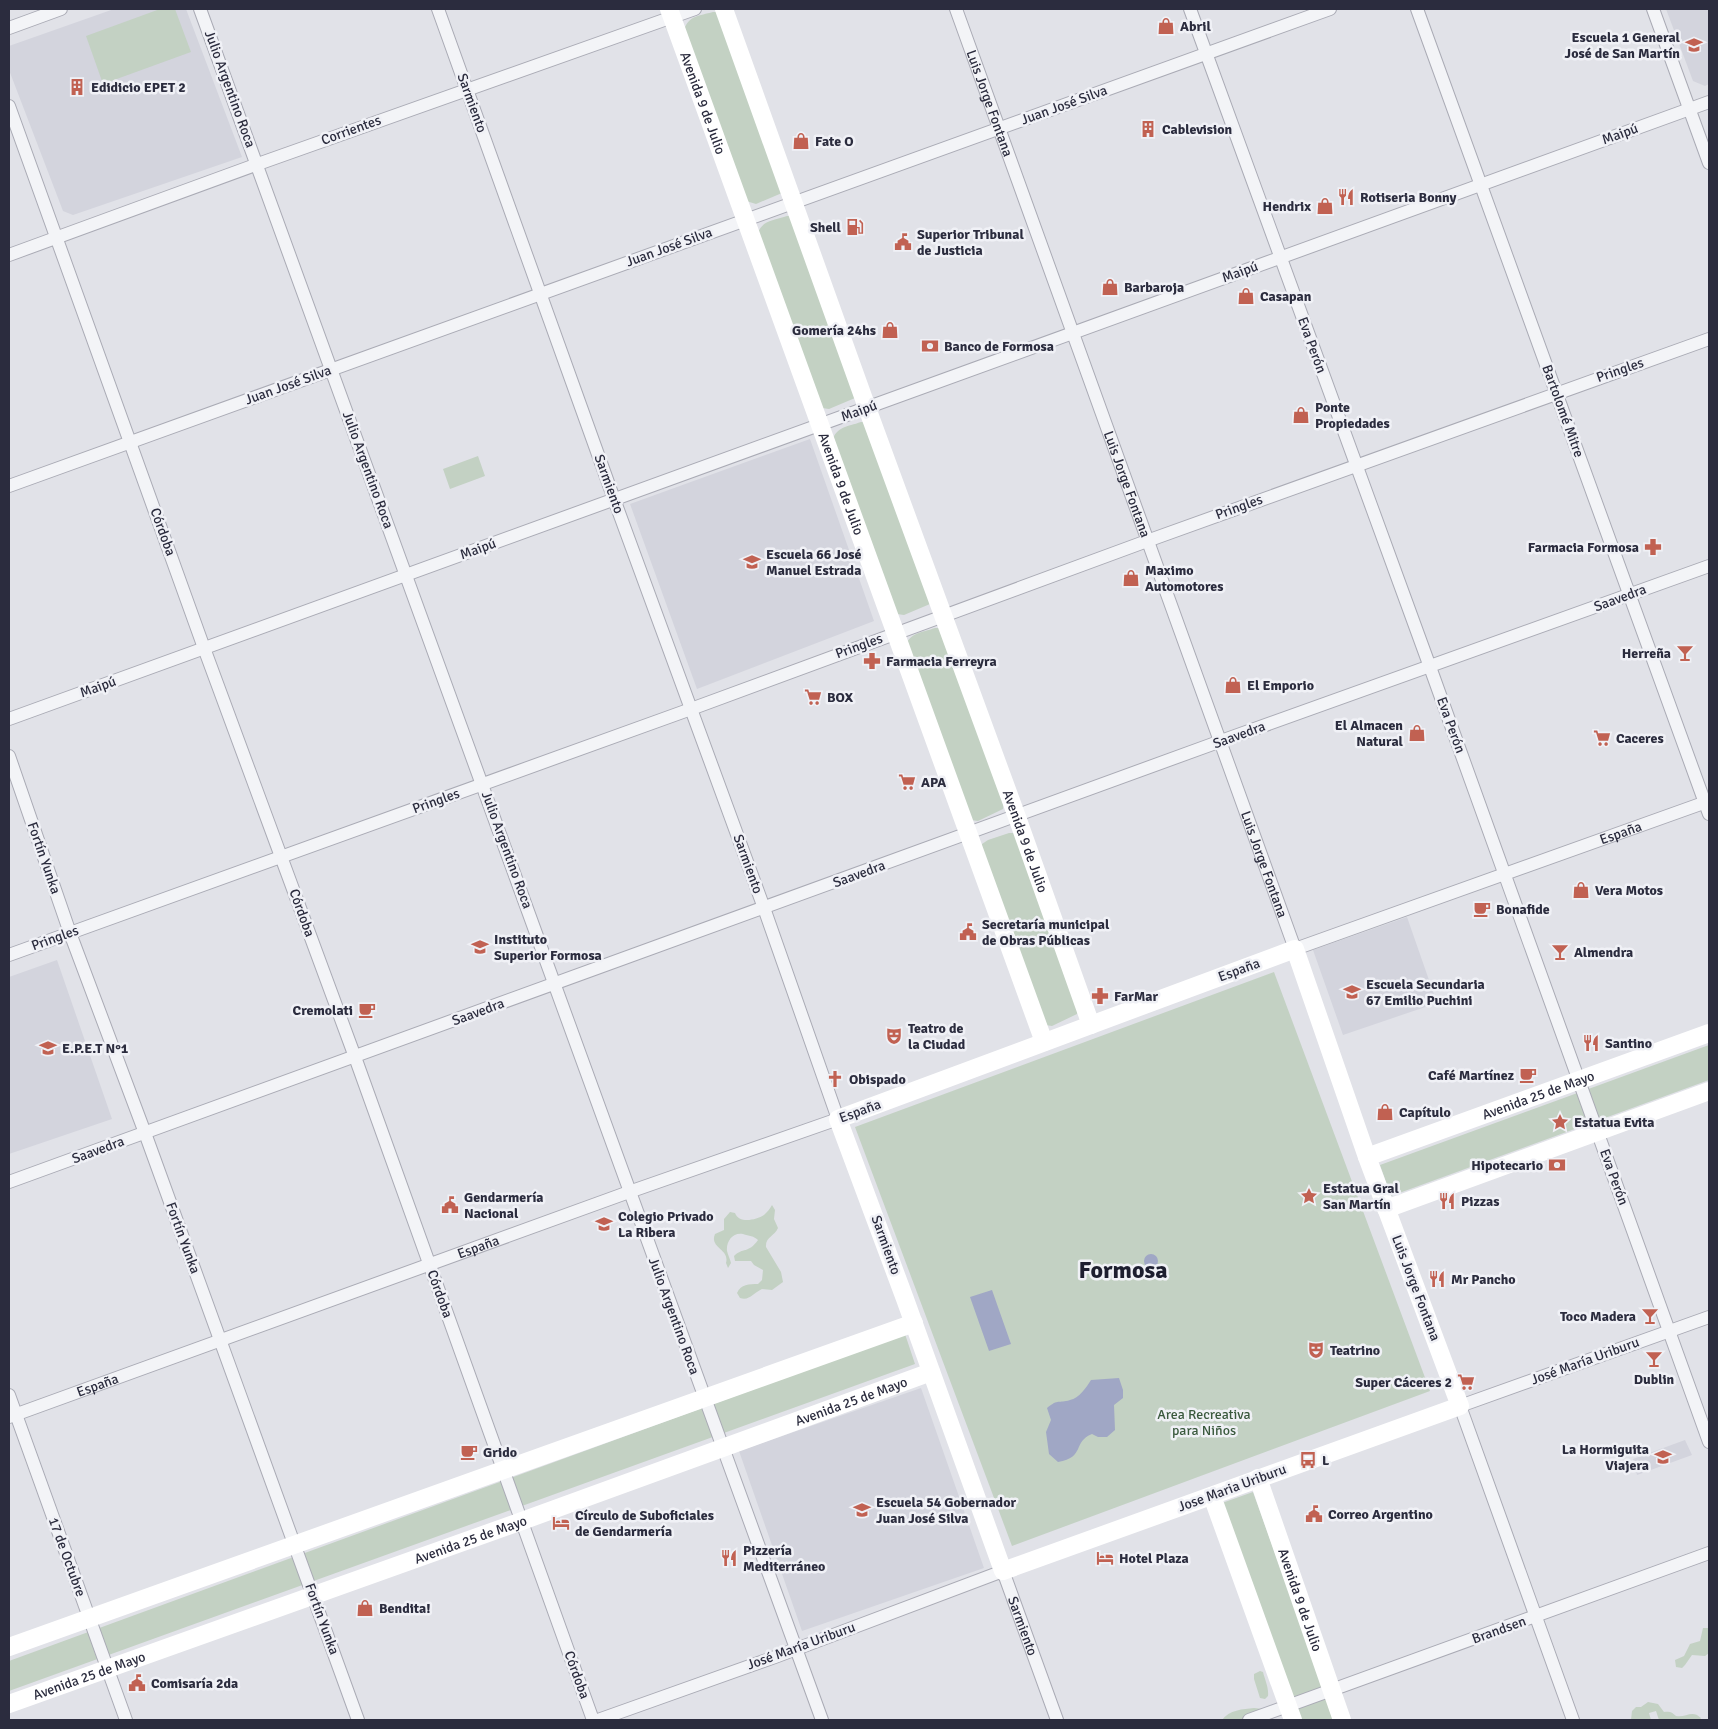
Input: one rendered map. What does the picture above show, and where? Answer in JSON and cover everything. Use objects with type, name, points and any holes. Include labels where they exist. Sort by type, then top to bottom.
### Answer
[{"type":"main road","name":"Avenida 9 de Julio","points":[[724,9],[1091,1025]]},
{"type":"main road","name":"Avenida 9 de Julio","points":[[670,13],[821,424],[1044,1042]]},
{"type":"main road","name":"España","points":[[838,1119],[1295,949]]},
{"type":"main road","name":"Luis Jorge Fontana","points":[[1295,949],[1367,1157],[1460,1406]]},
{"type":"main road","name":"Avenida 25 de Mayo","points":[[1367,1157],[1709,1033]]},
{"type":"main road","points":[[1386,1209],[1709,1091]]},
{"type":"main road","name":"Sarmiento","points":[[838,1119],[1003,1571]]},
{"type":"main road","points":[[9,1648],[914,1323]]},
{"type":"main road","name":"Avenida 25 de Mayo","points":[[9,1704],[522,1521],[931,1372]]},
{"type":"main road","name":"Jose Maria Uriburu","points":[[1003,1571],[1460,1406]]},
{"type":"main road","name":"Avenida 9 de Julio","points":[[1258,1478],[1342,1720]]},
{"type":"main road","points":[[1212,1496],[1291,1713]]},
{"type":"street","points":[[9,28],[61,9]]},
{"type":"street","name":"Julio Argentino Roca","points":[[200,9],[258,164],[629,1192],[822,1720]]},
{"type":"street","name":"Sarmiento","points":[[438,9],[614,499],[764,908],[838,1119]]},
{"type":"street","name":"Corrientes","points":[[9,255],[467,89],[670,13],[695,9]]},
{"type":"street","name":"Luis Jorge Fontana","points":[[956,9],[1295,949]]},
{"type":"street","name":"Eva Perón","points":[[1190,9],[1430,667],[1709,1442]]},
{"type":"street","name":"Juan José Silva","points":[[9,486],[1330,9]]},
{"type":"street","name":"Bartolomé Mitre","points":[[1417,9],[1708,806]]},
{"type":"street","points":[[1653,9],[1709,163]]},
{"type":"street","name":"Maipú","points":[[9,719],[1709,102]]},
{"type":"street","name":"Córdoba","points":[[9,106],[204,648],[355,1057],[593,1720]]},
{"type":"street","name":"Pringles","points":[[9,955],[691,709],[896,632],[1356,465],[1709,339]]},
{"type":"street","name":"Saavedra","points":[[9,1182],[1221,741],[1709,566]]},
{"type":"street","name":"Fortín Yunka","points":[[9,756],[70,932],[146,1133],[358,1720]]},
{"type":"street","name":"España","points":[[1295,949],[1708,806]]},
{"type":"street","name":"España","points":[[12,1416],[629,1192],[838,1119]]},
{"type":"street","name":"José María Uriburu","points":[[1460,1406],[1709,1317]]},
{"type":"street","name":"17 de Octubre","points":[[9,1395],[12,1416],[90,1618],[126,1720]]},
{"type":"street","name":"Luis Jorge Fontana","points":[[1460,1406],[1573,1720]]},
{"type":"street","name":"Brandsen","points":[[1250,1720],[1291,1713],[1331,1691],[1709,1553]]},
{"type":"street","name":"Sarmiento","points":[[1003,1571],[1057,1720]]},
{"type":"street","name":"José María Uriburu","points":[[598,1720],[796,1649],[1003,1571]]},
{"type":"shaded area","points":[[114,9],[186,9],[242,157],[73,215],[63,211],[9,70],[9,46]]},
{"type":"shaded area","name":"Escuela 1 General José de San Martín","points":[[1666,9],[1709,9],[1709,84],[1705,86],[1693,81]]},
{"type":"shaded area","name":"Escuela 66 José Manuel Estrada","points":[[810,439],[874,621],[697,689],[630,504]]},
{"type":"shaded area","points":[[1407,917],[1437,1003],[1343,1035],[1313,950]]},
{"type":"shaded area","name":"E.P.E.T N°1","points":[[57,960],[112,1119],[9,1154],[9,977]]},
{"type":"shaded area","name":"Escuela 54 Gobernador Juan José Silva","points":[[921,1388],[984,1568],[802,1631],[739,1451]]},
{"type":"shaded area","name":"La Hormiguita Viajera","points":[[1685,1440],[1692,1455],[1637,1475],[1633,1459]]},
{"type":"green space","points":[[160,9],[175,9],[191,52],[103,84],[86,36]]},
{"type":"green space","points":[[720,12],[782,193],[756,204],[746,201],[684,30],[692,19],[699,15]]},
{"type":"green space","points":[[787,216],[793,216],[855,398],[829,409],[822,408],[757,235],[765,224]]},
{"type":"green space","points":[[861,422],[868,422],[930,604],[904,615],[897,614],[832,441],[840,430]]},
{"type":"green space","points":[[478,456],[485,476],[450,489],[443,469]]},
{"type":"green space","points":[[935,628],[941,628],[1004,801],[1003,809],[978,821],[971,820],[905,647],[913,636]]},
{"type":"green space","points":[[1009,833],[1015,833],[1078,1006],[1077,1014],[1052,1026],[1045,1025],[979,852],[982,844],[988,840]]},
{"type":"green space","name":"Area Recreativa para Niños","points":[[1274,972],[1430,1391],[1012,1546],[855,1127]]},
{"type":"green space","points":[[1709,1045],[1709,1080],[1391,1196],[1380,1165]]},
{"type":"green space","points":[[772,1205],[775,1210],[774,1219],[778,1228],[767,1241],[766,1247],[781,1272],[783,1282],[772,1290],[762,1289],[749,1298],[743,1299],[737,1293],[739,1290],[746,1285],[758,1284],[762,1280],[763,1270],[751,1261],[735,1261],[734,1256],[751,1247],[758,1240],[743,1234],[733,1236],[727,1247],[731,1263],[728,1268],[725,1255],[715,1242],[715,1234],[724,1230],[724,1219],[730,1212],[735,1213],[740,1219],[752,1219],[764,1215]]},
{"type":"green space","points":[[905,1334],[915,1364],[9,1691],[9,1661]]},
{"type":"green space","points":[[1253,1492],[1335,1720],[1300,1720],[1222,1503]]},
{"type":"green space","points":[[1703,1628],[1709,1628],[1709,1653],[1705,1656],[1692,1655],[1682,1668],[1676,1667],[1675,1660],[1684,1656],[1690,1644],[1700,1641]]},
{"type":"green space","points":[[1260,1671],[1263,1672],[1268,1690],[1268,1696],[1265,1699],[1260,1698],[1254,1679],[1254,1674]]},
{"type":"green space","points":[[1648,1702],[1658,1704],[1664,1712],[1671,1712],[1676,1716],[1695,1714],[1701,1718],[1700,1720],[1659,1720],[1656,1711],[1649,1713],[1651,1720],[1631,1720],[1632,1711],[1636,1707],[1641,1707]]},
{"type":"green space","points":[[1254,1708],[1263,1709],[1268,1720],[1222,1720],[1232,1712]]},
{"type":"water","points":[[1148,1254],[1154,1254],[1158,1261],[1154,1268],[1148,1268],[1144,1264],[1144,1258]]},
{"type":"water","points":[[992,1290],[1011,1344],[989,1351],[970,1297]]},
{"type":"water","points":[[1119,1378],[1123,1390],[1123,1398],[1114,1405],[1115,1430],[1107,1437],[1098,1437],[1092,1434],[1086,1437],[1072,1457],[1058,1462],[1049,1454],[1046,1432],[1051,1420],[1047,1408],[1056,1402],[1073,1399],[1085,1389],[1091,1380]]},
{"type":"place","name":"Abril","points":[[1166,26]]},
{"type":"place","name":"Escuela 1 General José de San Martín","points":[[1694,45]]},
{"type":"place","name":"Edidicio EPET 2","points":[[77,87]]},
{"type":"place","name":"Cablevision","points":[[1148,129]]},
{"type":"place","name":"Fate O","points":[[801,141]]},
{"type":"place","name":"Rotiseria Bonny","points":[[1346,197]]},
{"type":"place","name":"Hendrix","points":[[1325,206]]},
{"type":"place","name":"Shell","points":[[855,227]]},
{"type":"place","name":"Superior Tribunal de Justicia","points":[[903,242]]},
{"type":"place","name":"Barbaroja","points":[[1110,287]]},
{"type":"place","name":"Casapan","points":[[1246,296]]},
{"type":"place","name":"Gomería 24hs","points":[[890,330]]},
{"type":"place","name":"Banco de Formosa","points":[[930,346]]},
{"type":"place","name":"Ponte Propiedades","points":[[1301,415]]},
{"type":"place","name":"Farmacia Formosa","points":[[1653,547]]},
{"type":"place","name":"Escuela 66 José Manuel Estrada","points":[[752,562]]},
{"type":"place","name":"Maximo Automotores","points":[[1131,578]]},
{"type":"place","name":"Herreña","points":[[1685,653]]},
{"type":"place","name":"Farmacia Ferreyra","points":[[872,661]]},
{"type":"place","name":"El Emporio","points":[[1233,685]]},
{"type":"place","name":"BOX","points":[[813,697]]},
{"type":"place","name":"El Almacen Natural","points":[[1417,733]]},
{"type":"place","name":"Caceres","points":[[1602,738]]},
{"type":"place","name":"APA","points":[[907,782]]},
{"type":"place","name":"Vera Motos","points":[[1581,890]]},
{"type":"place","name":"Bonafide","points":[[1482,909]]},
{"type":"place","name":"Secretaría municipal de Obras Públicas","points":[[968,932]]},
{"type":"place","name":"Instituto Superior Formosa","points":[[480,947]]},
{"type":"place","name":"Almendra","points":[[1560,952]]},
{"type":"place","name":"Escuela Secundaria 67 Emilio Puchini","points":[[1352,992]]},
{"type":"place","name":"FarMar","points":[[1100,996]]},
{"type":"place","name":"Cremolati","points":[[367,1010]]},
{"type":"place","name":"Teatro de la Ciudad","points":[[894,1036]]},
{"type":"place","name":"Santino","points":[[1591,1043]]},
{"type":"place","name":"E.P.E.T N°1","points":[[48,1048]]},
{"type":"place","name":"Café Martínez","points":[[1528,1075]]},
{"type":"place","name":"Obispado","points":[[835,1079]]},
{"type":"place","name":"Capítulo","points":[[1385,1112]]},
{"type":"place","name":"Estatua Evita","points":[[1560,1122]]},
{"type":"place","name":"Hipotecario","points":[[1557,1165]]},
{"type":"place","name":"Estatua Gral San Martín","points":[[1309,1196]]},
{"type":"place","name":"Pizzas","points":[[1447,1201]]},
{"type":"place","name":"Gendarmería Nacional","points":[[450,1205]]},
{"type":"place","name":"Colegio Privado La Ribera","points":[[604,1224]]},
{"type":"place","name":"Mr Pancho","points":[[1437,1279]]},
{"type":"place","name":"Toco Madera","points":[[1650,1316]]},
{"type":"place","name":"Teatrino","points":[[1316,1350]]},
{"type":"place","name":"Dublin","points":[[1654,1359]]},
{"type":"place","name":"Super Cáceres 2","points":[[1466,1382]]},
{"type":"place","name":"Grido","points":[[469,1452]]},
{"type":"place","name":"La Hormiguita Viajera","points":[[1663,1457]]},
{"type":"place","name":"L","points":[[1308,1460]]},
{"type":"place","name":"Escuela 54 Gobernador Juan José Silva","points":[[862,1510]]},
{"type":"place","name":"Correo Argentino","points":[[1314,1514]]},
{"type":"place","name":"Círculo de Suboficiales de Gendarmería","points":[[561,1523]]},
{"type":"place","name":"Pizzería Mediterráneo","points":[[729,1558]]},
{"type":"place","name":"Hotel Plaza","points":[[1105,1558]]},
{"type":"place","name":"Bendita!","points":[[365,1608]]},
{"type":"place","name":"Comisaría 2da","points":[[137,1683]]},
{"type":"district","name":"Formosa","points":[[1123,1270]]}]
